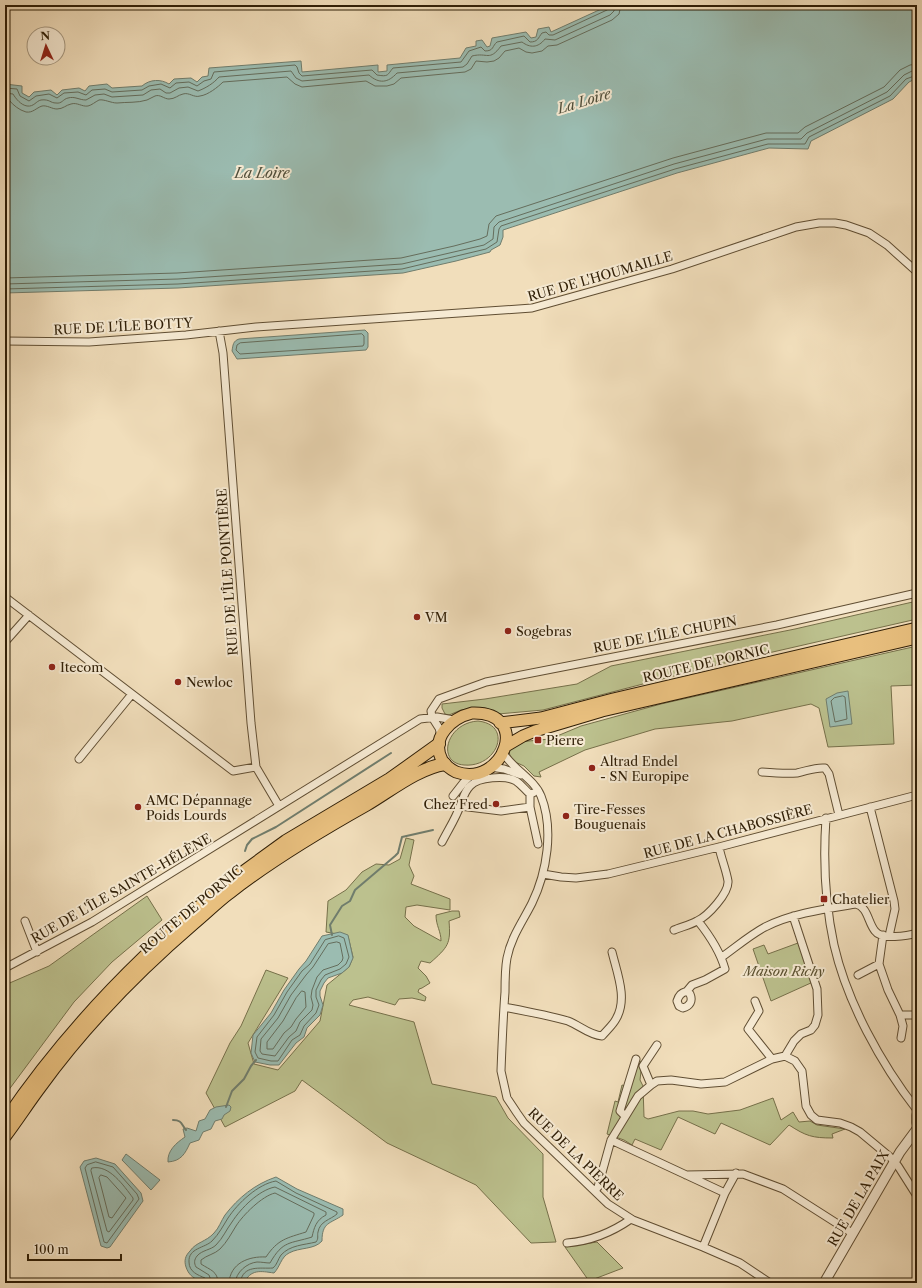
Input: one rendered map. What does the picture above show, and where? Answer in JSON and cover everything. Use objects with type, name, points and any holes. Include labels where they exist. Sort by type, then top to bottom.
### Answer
[{"type":"highway","name":"ROUTE DE PORNIC","points":[[5,1121],[48,1062],[89,1013],[131,969],[191,914],[245,870],[286,841],[390,779],[440,740]]},
{"type":"highway","name":"ROUTE DE PORNIC","points":[[5,1136],[48,1077],[117,995],[146,966],[228,893],[286,852],[327,826],[420,773],[435,766],[450,768]]},
{"type":"main road","name":"ROUTE DE PORNIC","points":[[500,723],[541,718],[613,699],[917,628]]},
{"type":"main road","name":"ROUTE DE PORNIC","points":[[508,746],[535,731],[602,711],[917,638]]},
{"type":"main road","points":[[478,713],[492,716],[500,723],[505,732],[508,746],[498,761],[490,767],[474,773],[464,773],[450,768],[441,757],[440,740],[445,730],[454,720],[466,715],[478,713]]},
{"type":"street","name":"RUE DE L'HOUMAILLE","points":[[219,331],[532,308],[672,269],[796,227],[819,223],[846,225],[869,233],[888,245],[917,272]]},
{"type":"street","name":"RUE DE L'ÎLE BOTTY","points":[[5,341],[82,342],[186,335],[219,331]]},
{"type":"street","name":"RUE DE L'ÎLE POINTIÈRE","points":[[219,331],[223,354],[250,723],[256,767],[279,806]]},
{"type":"street","name":"RUE DE L'ÎLE CHUPIN","points":[[432,717],[432,711],[439,699],[486,682],[777,625],[917,593]]},
{"type":"street","points":[[5,597],[233,771],[256,767]]},
{"type":"street","points":[[5,642],[29,615]]},
{"type":"street","points":[[80,759],[132,694]]},
{"type":"street","points":[[432,717],[454,720]]},
{"type":"street","points":[[432,717],[436,722],[440,740]]},
{"type":"street","name":"RUE DE L'ÎLE SAINTE-HÉLÈNE","points":[[5,968],[92,922],[216,847],[279,806],[420,719],[432,717]]},
{"type":"street","name":"RUE DE LA PIERRE","points":[[508,746],[510,763],[538,790],[542,798],[548,829],[543,874],[532,903],[511,943],[506,960],[501,1071],[503,1084],[509,1102],[524,1123],[608,1204],[631,1219],[740,1263],[770,1283]]},
{"type":"street","name":"RUE DE LA PIERRE","points":[[490,767],[511,771],[526,777]]},
{"type":"street","points":[[762,772],[781,774],[797,773],[818,767],[825,768],[829,774],[839,815]]},
{"type":"street","points":[[450,768],[457,780],[455,793],[474,773]]},
{"type":"street","points":[[442,842],[460,806],[463,796],[470,786],[479,781],[499,777],[509,778],[515,781],[530,794],[530,806],[538,844]]},
{"type":"street","points":[[530,794],[538,790]]},
{"type":"street","name":"RUE DE LA CHABOSSIÈRE","points":[[543,874],[576,878],[608,874],[719,847],[917,795]]},
{"type":"street","points":[[460,806],[501,811],[530,806]]},
{"type":"street","points":[[870,807],[895,909],[886,935],[879,964],[888,990],[900,1015],[903,1026],[901,1038]]},
{"type":"street","points":[[826,818],[824,872],[825,890],[834,945],[843,975],[863,1023],[889,1072],[917,1110]]},
{"type":"street","points":[[674,930],[698,921],[718,902],[727,888],[728,881],[719,847]]},
{"type":"street","points":[[722,957],[764,927],[793,916],[828,908],[856,904],[864,908],[875,932],[879,935],[896,937],[917,933]]},
{"type":"street","points":[[785,1056],[794,1041],[801,1034],[811,1030],[815,1025],[818,1015],[817,989],[793,916]]},
{"type":"street","points":[[25,921],[37,952]]},
{"type":"street","points":[[686,991],[692,985],[725,969],[722,957],[698,921]]},
{"type":"street","points":[[504,1007],[560,1019],[570,1022],[596,1035],[602,1036],[616,1019],[620,1007],[621,988],[612,952]]},
{"type":"street","points":[[858,975],[879,964]]},
{"type":"street","points":[[755,1001],[758,1011],[748,1029],[772,1059]]},
{"type":"street","points":[[900,1015],[913,1015]]},
{"type":"street","points":[[651,1085],[643,1066],[657,1045]]},
{"type":"street","points":[[594,1191],[598,1187],[611,1140],[638,1096],[651,1085],[657,1081],[671,1080],[701,1084],[725,1082],[772,1059],[785,1056],[795,1061],[802,1071],[806,1106],[811,1115],[817,1120],[840,1123],[855,1129],[895,1162],[917,1196]]},
{"type":"street","points":[[626,1116],[620,1111],[636,1059]]},
{"type":"street","points":[[917,1115],[917,1124]]},
{"type":"street","name":"RUE DE LA PAIX","points":[[824,1283],[852,1233],[917,1128]]},
{"type":"street","points":[[611,1140],[725,1194]]},
{"type":"street","points":[[703,1247],[725,1194],[736,1173]]},
{"type":"street","points":[[686,1175],[743,1174],[783,1189],[852,1233]]},
{"type":"street","points":[[567,1243],[580,1242],[604,1235],[619,1228],[631,1219]]},
{"type":"green space","points":[[917,601],[917,619],[716,665],[543,710],[498,714],[488,709],[474,708],[461,710],[449,715],[445,714],[442,708],[442,704],[485,699],[577,684],[611,666],[795,629]]},
{"type":"green space","points":[[917,646],[917,685],[891,686],[894,744],[828,747],[819,708],[811,704],[732,721],[655,729],[585,750],[539,772],[541,777],[534,776],[524,766],[513,761],[509,753],[510,749],[518,742],[550,739],[581,726],[661,704]]},
{"type":"green space","points":[[478,721],[489,724],[496,730],[498,737],[497,746],[485,760],[476,764],[464,765],[455,763],[450,758],[448,751],[448,743],[452,735],[458,728],[467,723]]},
{"type":"green space","points":[[406,838],[414,840],[409,865],[414,876],[411,884],[450,899],[450,910],[417,905],[406,907],[405,917],[414,926],[441,941],[436,915],[459,911],[460,917],[449,921],[449,940],[441,953],[430,963],[421,961],[418,968],[426,976],[430,983],[419,989],[418,992],[426,997],[425,1001],[412,998],[399,999],[395,1005],[368,997],[353,1000],[349,1005],[414,1022],[432,1084],[496,1097],[508,1118],[543,1154],[543,1197],[556,1242],[531,1243],[476,1185],[387,1143],[302,1080],[295,1091],[225,1127],[206,1093],[230,1043],[241,1026],[266,970],[288,978],[248,1043],[254,1064],[278,1070],[320,1021],[327,985],[349,967],[353,957],[348,936],[326,932],[328,901],[346,890],[362,872],[376,864],[389,865],[400,859]]},
{"type":"green space","points":[[147,896],[162,920],[112,962],[74,1002],[5,1095],[5,985],[49,966]]},
{"type":"green space","name":"Maison Richy","points":[[798,943],[813,982],[771,1001],[753,949],[764,945],[768,954]]},
{"type":"green space","points":[[638,1060],[642,1062],[640,1080],[643,1086],[644,1117],[648,1119],[679,1111],[693,1111],[708,1114],[740,1110],[773,1098],[781,1120],[793,1112],[799,1122],[810,1121],[817,1125],[845,1129],[832,1134],[833,1138],[820,1138],[800,1132],[789,1125],[770,1145],[721,1123],[715,1134],[678,1117],[661,1150],[635,1139],[632,1145],[624,1140],[607,1134],[615,1101],[618,1102],[622,1085],[630,1087]]},
{"type":"green space","points":[[597,1242],[623,1268],[589,1281],[565,1247]]},
{"type":"water","name":"La Loire","points":[[610,5],[917,5],[917,78],[909,82],[893,99],[811,141],[808,149],[769,148],[677,173],[503,230],[503,237],[500,245],[490,252],[456,261],[403,273],[178,288],[5,293],[5,84],[22,86],[22,93],[29,97],[34,92],[51,90],[57,95],[62,90],[79,88],[85,91],[89,86],[107,84],[112,88],[142,86],[152,81],[166,82],[169,84],[174,79],[191,78],[197,82],[202,77],[208,76],[209,68],[301,61],[302,72],[378,65],[378,72],[387,71],[387,65],[460,58],[466,48],[476,46],[476,41],[482,40],[487,47],[490,46],[492,38],[526,32],[531,38],[536,37],[538,29],[549,27],[551,32]]},
{"type":"water","points":[[365,330],[368,333],[368,347],[366,350],[237,359],[232,351],[234,342],[239,339]]},
{"type":"water","points":[[848,691],[852,724],[830,727],[826,699],[837,693]]},
{"type":"water","points":[[340,932],[348,935],[353,958],[349,967],[342,973],[328,978],[324,983],[320,991],[323,1005],[320,1015],[307,1028],[304,1037],[296,1043],[279,1065],[255,1062],[251,1053],[253,1035],[271,1013],[284,990],[306,961],[322,936]]},
{"type":"water","points":[[229,1105],[231,1107],[230,1111],[224,1115],[222,1119],[215,1121],[211,1129],[203,1132],[199,1140],[190,1143],[184,1154],[179,1158],[168,1162],[169,1154],[173,1148],[185,1137],[183,1129],[187,1128],[196,1131],[199,1121],[205,1119],[210,1110],[216,1107]]},
{"type":"water","points":[[126,1154],[160,1180],[151,1190],[122,1160]]},
{"type":"water","points":[[96,1158],[115,1164],[141,1193],[143,1201],[110,1247],[107,1248],[101,1246],[80,1167],[84,1161]]},
{"type":"water","points":[[276,1177],[297,1189],[343,1209],[343,1215],[325,1227],[323,1230],[322,1241],[319,1244],[289,1253],[284,1257],[274,1273],[253,1273],[244,1283],[203,1281],[191,1276],[186,1267],[185,1261],[192,1248],[214,1233],[225,1215],[241,1197],[268,1180]]},
{"type":"waterway","points":[[245,851],[247,845],[252,839],[276,827],[391,753]]},
{"type":"waterway","points":[[332,935],[330,925],[342,906],[350,901],[355,890],[398,853],[402,837],[433,830]]},
{"type":"waterway","points":[[226,1107],[232,1091],[244,1079],[256,1060]]},
{"type":"waterway","points":[[173,1120],[180,1122],[186,1130]]},
{"type":"place","name":"VM","points":[[417,617]]},
{"type":"place","name":"Sogebras","points":[[508,631]]},
{"type":"place","name":"Itecom","points":[[52,667]]},
{"type":"place","name":"Newloc","points":[[178,682]]},
{"type":"place","name":"Pierre","points":[[538,740]]},
{"type":"place","name":"Altrad Endel - SN Europipe","points":[[592,768]]},
{"type":"place","name":"Chez Fred","points":[[496,804]]},
{"type":"place","name":"AMC Dépannage Poids Lourds","points":[[138,807]]},
{"type":"place","name":"Tire-Fesses Bouguenais","points":[[566,816]]},
{"type":"place","name":"Chatelier","points":[[824,899]]}]
